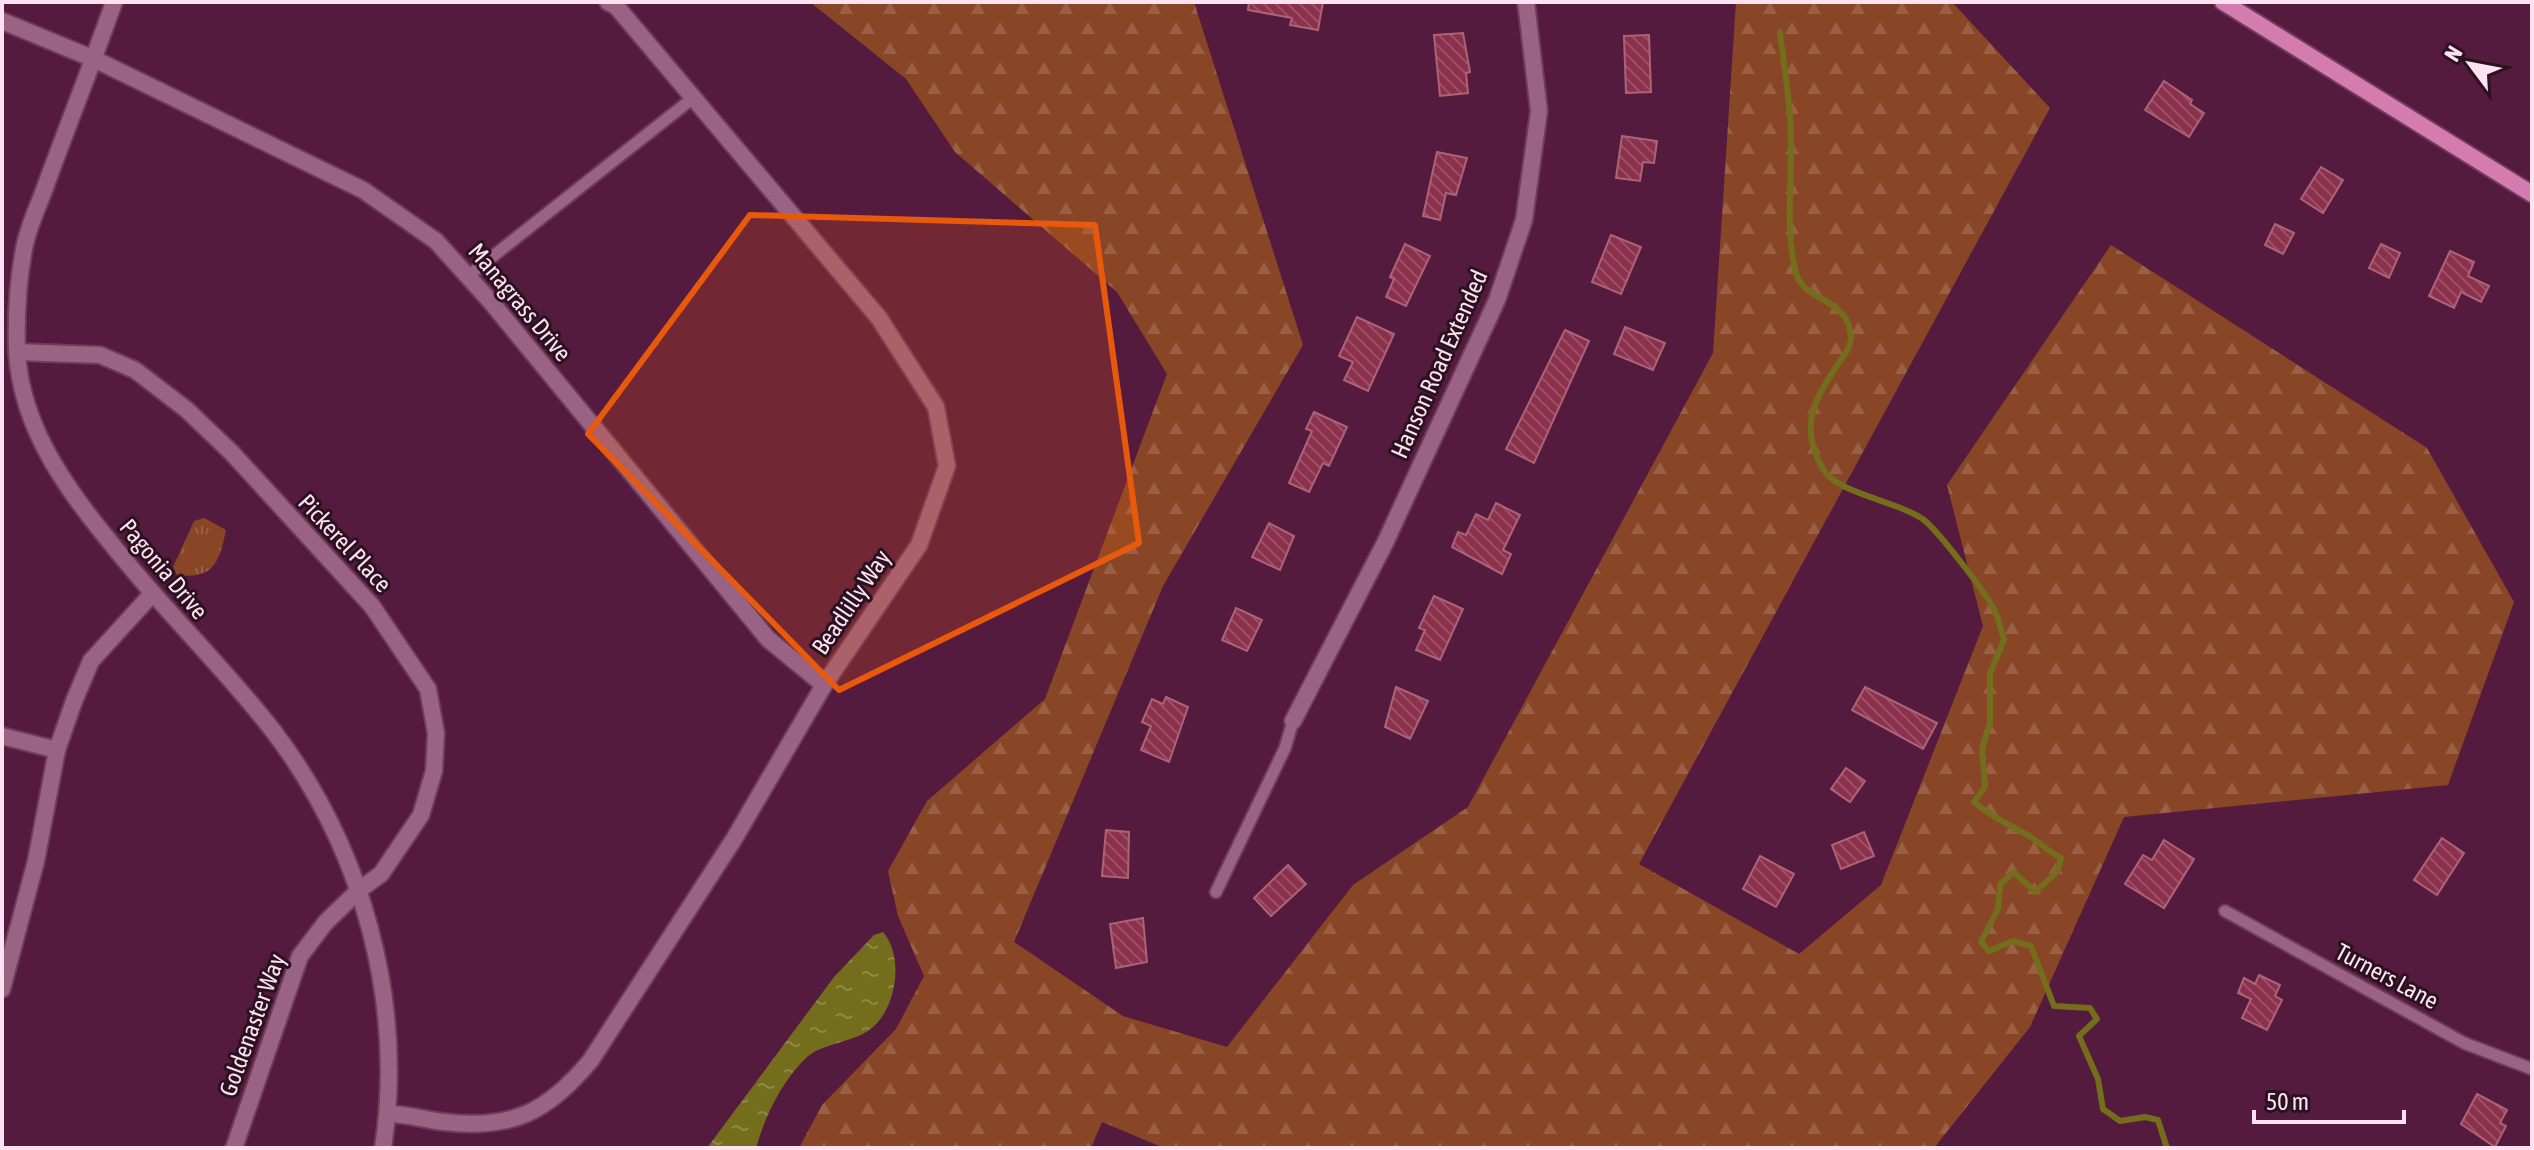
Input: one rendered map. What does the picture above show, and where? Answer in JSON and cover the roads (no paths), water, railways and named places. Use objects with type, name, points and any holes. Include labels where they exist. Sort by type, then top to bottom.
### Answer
[{"type":"main road","points":[[2223,2],[2532,194]]},
{"type":"street","name":"Pagonia Drive","points":[[114,2],[24,247],[17,352],[25,401],[42,444],[83,510],[152,594],[274,732],[306,780],[359,890],[374,945],[390,1035],[388,1114],[383,1148]]},
{"type":"street","name":"Beadlilly Way","points":[[388,1114],[461,1123],[512,1121],[539,1110],[574,1081],[591,1060],[717,865],[824,685],[919,545],[947,466],[936,407],[879,318],[616,6],[608,2]]},
{"type":"street","name":"Hanson Road Extended","points":[[1293,721],[1385,543],[1497,300],[1524,220],[1539,111],[1526,2]]},
{"type":"street","name":"Managrass Drive","points":[[2,21],[94,59],[363,190],[436,241],[768,639],[824,685]]},
{"type":"street","name":"Pickerel Place","points":[[17,352],[100,355],[135,370],[187,410],[232,453],[372,606],[408,656],[428,689],[436,733],[434,771],[421,815],[381,874],[359,890]]},
{"type":"street","points":[[2,989],[36,861],[57,750],[91,661],[152,594]]},
{"type":"street","points":[[2,736],[57,750]]},
{"type":"street","name":"Goldenaster Way","points":[[234,1148],[300,956],[326,922],[359,890]]},
{"type":"lane","points":[[468,276],[693,98]]},
{"type":"lane","points":[[1216,892],[1285,748],[1293,721]]},
{"type":"lane","name":"Turners Lane","points":[[2225,911],[2464,1043],[2532,1069]]},
{"type":"water","points":[[883,932],[894,954],[895,981],[888,1007],[881,1018],[866,1032],[806,1058],[775,1100],[756,1148],[707,1148],[834,977],[874,935]]},
{"type":"waterway","points":[[1780,32],[1790,113],[1790,224],[1796,273],[1808,290],[1843,315],[1851,338],[1812,415],[1812,440],[1816,454],[1830,478],[1841,485],[1924,520],[1951,549],[1990,603],[2004,640],[1990,673],[1990,723],[1982,748],[1985,787],[1974,802],[2061,858],[2057,872],[2035,892],[2014,872],[2000,884],[1998,909],[1981,942],[1989,951],[2013,941],[2031,946],[2054,1006],[2090,1008],[2097,1019],[2079,1036],[2098,1079],[2103,1109],[2120,1121],[2145,1117],[2158,1120],[2167,1148]]}]
